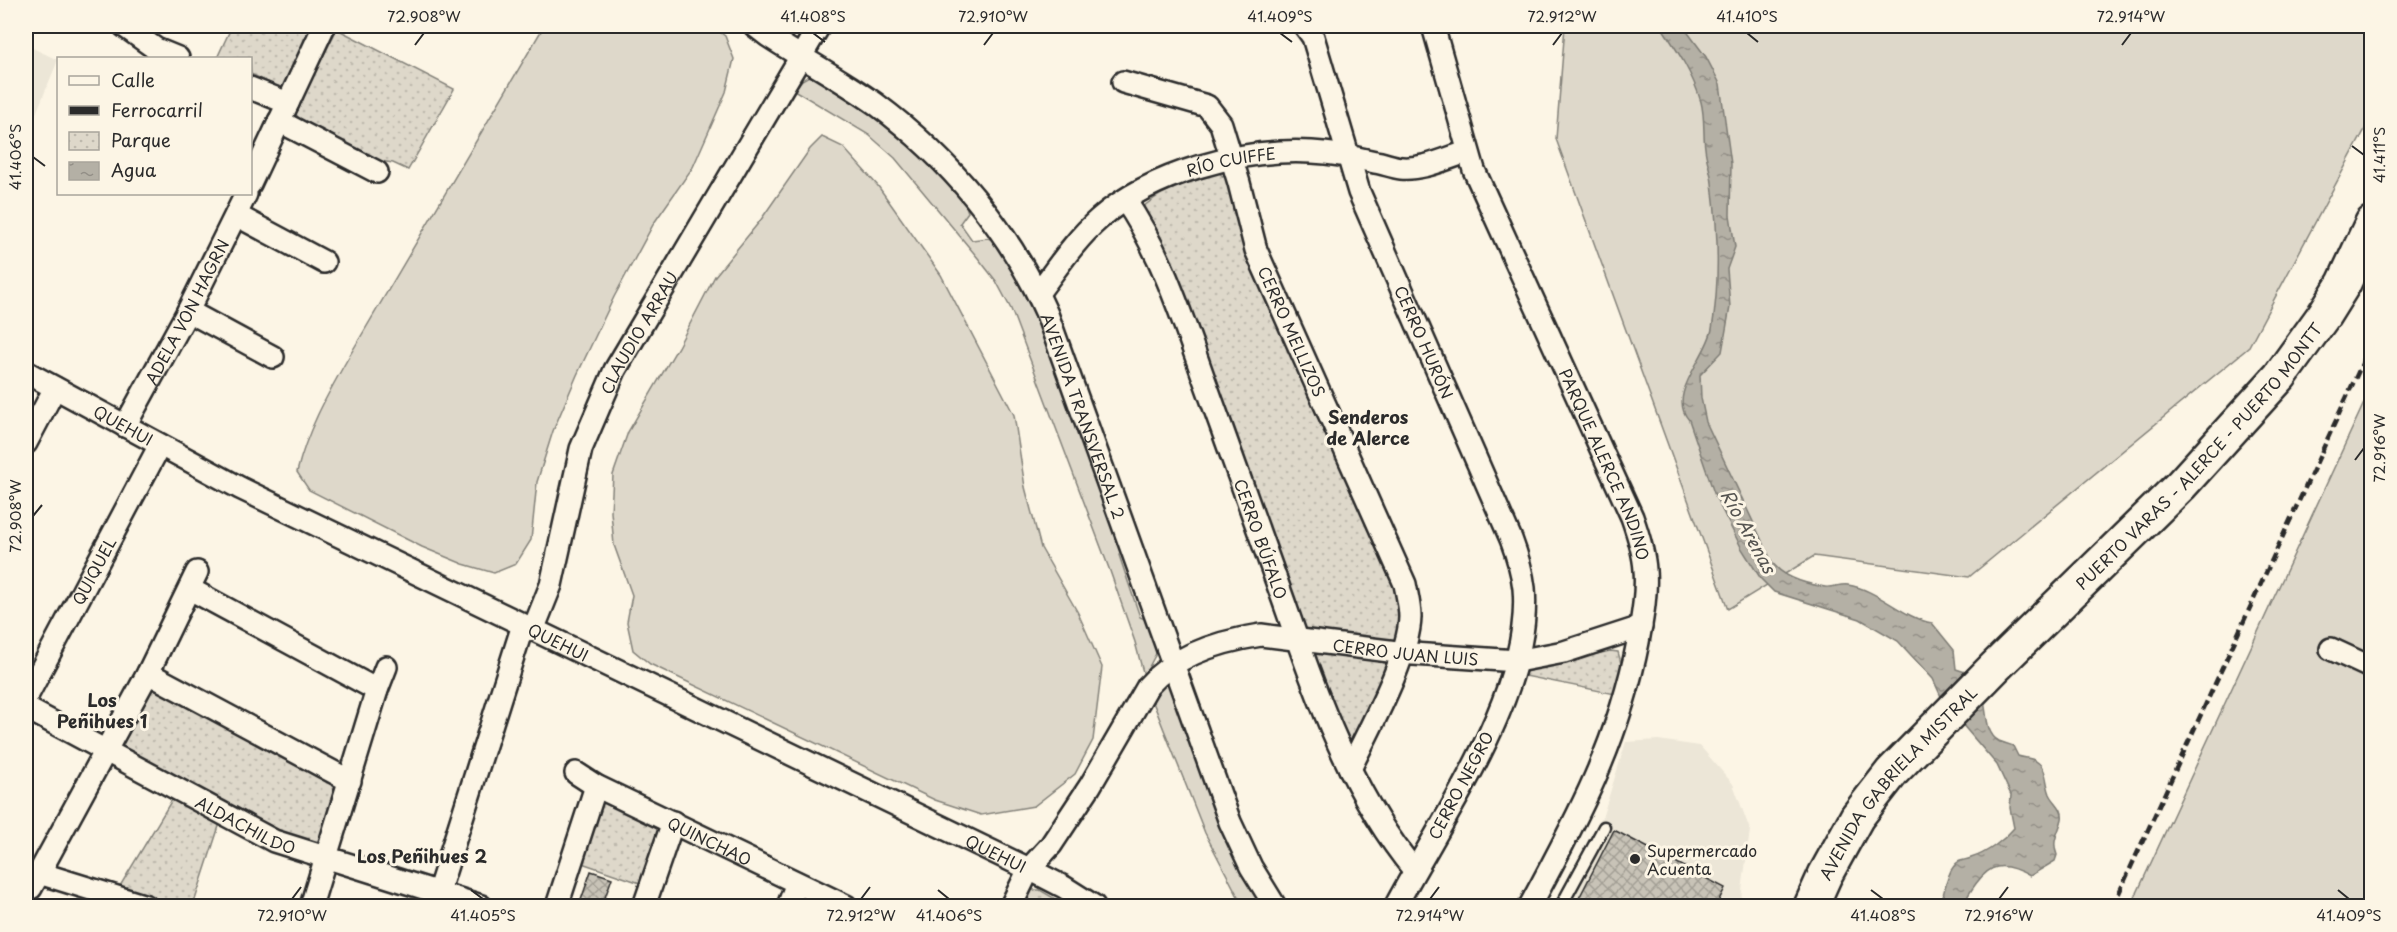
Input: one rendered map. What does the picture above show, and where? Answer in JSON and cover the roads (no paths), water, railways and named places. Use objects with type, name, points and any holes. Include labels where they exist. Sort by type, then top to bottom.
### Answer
[{"type":"main road","name":"PUERTO VARAS - ALERCE - PUERTO MONTT","points":[[1995,667],[2181,484],[2253,408],[2280,376],[2324,315],[2344,283],[2372,223]]},
{"type":"main road","name":"AVENIDA GABRIELA MISTRAL","points":[[1811,906],[1857,817],[1892,772],[1995,667]]},
{"type":"street","points":[[124,26],[156,49],[176,57]]},
{"type":"street","points":[[252,180],[324,26]]},
{"type":"street","name":"AVENIDA TRANSVERSAL 2","points":[[755,26],[876,105],[932,152],[982,206],[1012,248],[1038,293],[1113,491],[1230,822],[1251,867],[1275,906]]},
{"type":"street","name":"CLAUDIO ARRAU","points":[[436,900],[528,628],[551,585],[581,449],[615,370],[819,26]]},
{"type":"street","name":"CERRO HURÓN","points":[[1305,26],[1312,37],[1365,208],[1517,557],[1521,571],[1524,604],[1517,661]]},
{"type":"street","name":"PARQUE ALERCE ANDINO","points":[[1433,26],[1467,152],[1638,533],[1645,571],[1641,627],[1629,686],[1592,788],[1530,906]]},
{"type":"street","name":"CERRO MELLIZOS","points":[[1124,82],[1207,106],[1221,124],[1256,250],[1371,503],[1405,584],[1410,616],[1402,652],[1379,709],[1350,769]]},
{"type":"street","points":[[252,89],[376,172]]},
{"type":"street","name":"RÍO CUIFFE","points":[[1038,293],[1081,237],[1099,219],[1125,200],[1174,176],[1232,159],[1268,152],[1289,151],[1348,156],[1402,168],[1426,165],[1467,152]]},
{"type":"street","name":"ADELA VON HAGRN","points":[[125,426],[188,311],[246,195]]},
{"type":"street","name":"CERRO BÚFALO","points":[[1125,200],[1144,229],[1173,294],[1326,715],[1350,769],[1377,820],[1414,870]]},
{"type":"street","points":[[236,215],[324,262]]},
{"type":"street","points":[[188,311],[273,357]]},
{"type":"street","name":"QUEHUI","points":[[26,372],[240,488],[1029,869],[1094,906]]},
{"type":"street","points":[[26,442],[55,388]]},
{"type":"street","name":"QUIQUEL","points":[[26,698],[160,445]]},
{"type":"street","points":[[146,906],[35,880],[148,673],[193,580],[377,690]]},
{"type":"street","name":"CERRO JUAN LUIS","points":[[1011,906],[1029,869],[1051,845],[1085,794],[1148,686],[1157,675],[1196,654],[1239,638],[1261,635],[1402,652],[1517,661],[1564,652],[1641,627]]},
{"type":"street","points":[[2331,649],[2372,668]]},
{"type":"street","name":"CERRO NEGRO","points":[[1396,905],[1484,746],[1517,661]]},
{"type":"street","points":[[311,906],[324,858],[386,667]]},
{"type":"street","points":[[148,673],[350,781]]},
{"type":"street","name":"ALDACHILDO","points":[[26,708],[274,841],[436,900],[481,906]]},
{"type":"street","name":"QUINCHAO","points":[[576,772],[596,786],[846,906]]},
{"type":"street","points":[[557,906],[596,786]]},
{"type":"street","points":[[644,906],[673,822]]},
{"type":"street","points":[[788,906],[797,883]]},
{"type":"lane","points":[[1561,906],[1604,827]]},
{"type":"water","name":"Río Arenas","points":[[1661,26],[1683,26],[1706,57],[1720,84],[1731,164],[1730,215],[1735,247],[1727,269],[1730,307],[1722,352],[1700,375],[1701,398],[1706,422],[1772,562],[1782,572],[1795,579],[1825,587],[1845,585],[1859,588],[1880,597],[1911,616],[1932,623],[1954,650],[1956,669],[1969,674],[1977,683],[1982,693],[1988,726],[1992,735],[1999,741],[2013,746],[2018,756],[2040,764],[2050,794],[2062,812],[2055,841],[2057,855],[2055,861],[2030,876],[2009,868],[1992,869],[1986,872],[1977,883],[1963,906],[1940,906],[1951,870],[1958,862],[1977,856],[1994,846],[2014,828],[2010,808],[2011,795],[1997,765],[1944,703],[1933,679],[1898,641],[1860,619],[1774,592],[1761,579],[1742,549],[1715,496],[1689,420],[1683,410],[1682,399],[1685,388],[1709,340],[1712,329],[1717,275],[1716,219],[1711,174],[1704,142],[1701,102],[1679,53]]},
{"type":"railway","points":[[2113,906],[2372,342]]},
{"type":"place","name":"Supermercado Acuenta","points":[[1635,859]]},
{"type":"district","name":"Senderos de Alerce","points":[[1368,426]]},
{"type":"district","name":"Los Peñihues 1","points":[[102,709]]},
{"type":"district","name":"Los Peñihues 2","points":[[422,855]]}]
